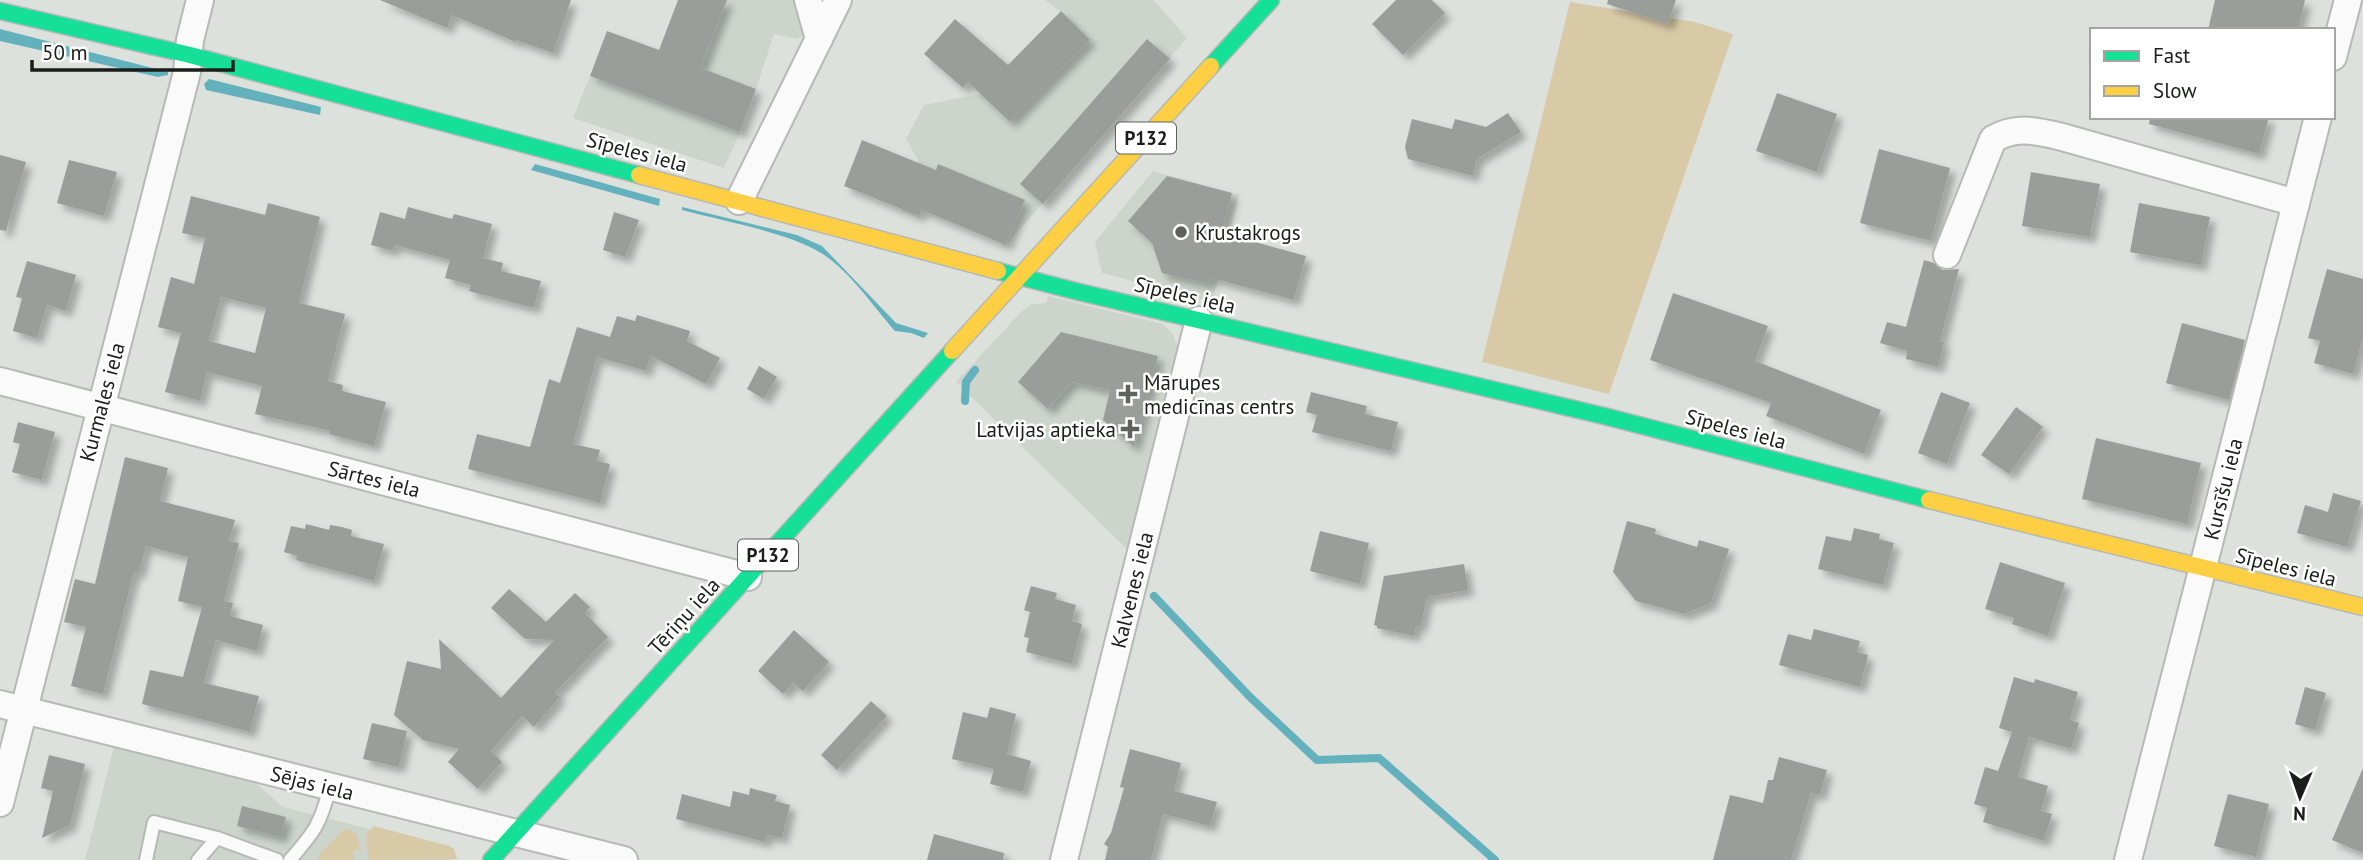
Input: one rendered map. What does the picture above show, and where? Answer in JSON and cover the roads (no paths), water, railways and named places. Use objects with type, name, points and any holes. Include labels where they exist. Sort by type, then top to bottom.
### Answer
[{"type":"street","name":"Kurmales iela","points":[[0,803],[12,707],[100,409],[184,86],[190,40],[200,0]]},
{"type":"street","points":[[808,0],[819,40]]},
{"type":"street","points":[[739,201],[838,0]]},
{"type":"street","name":"P132","points":[[1020,276],[1271,0]]},
{"type":"street","points":[[2335,49],[2348,0]]},
{"type":"street","name":"Sīpeles iela","points":[[0,11],[190,55],[1020,276],[1604,416],[2014,523],[2363,607]]},
{"type":"street","name":"Kursīšu iela","points":[[2127,860],[2317,119]]},
{"type":"street","points":[[1947,255],[1993,139],[2007,131],[2028,130],[2062,137],[2296,203]]},
{"type":"street","name":"Tēriņu iela","points":[[492,860],[1020,276]]},
{"type":"street","name":"Kalvenes iela","points":[[1064,860],[1199,320]]},
{"type":"street","name":"Sārtes iela","points":[[0,382],[748,577]]},
{"type":"street","name":"Sējas iela","points":[[12,707],[624,860]]},
{"type":"lane","points":[[290,860],[320,822],[330,787]]},
{"type":"lane","points":[[146,860],[155,822],[217,838],[277,860]]},
{"type":"lane","points":[[198,860],[217,838]]},
{"type":"water","points":[[0,29],[168,72],[168,75],[158,77],[0,41]]},
{"type":"water","points":[[209,79],[321,107],[320,115],[206,90],[204,84]]},
{"type":"water","points":[[535,164],[660,199],[659,206],[531,170]]},
{"type":"water","points":[[682,207],[797,235],[822,246],[896,323],[928,333],[924,338],[895,331],[842,269],[821,253],[773,233],[682,210]]},
{"type":"waterway","points":[[965,401],[966,382],[975,370]]},
{"type":"waterway","points":[[1154,596],[1250,697],[1317,760],[1379,758],[1495,860]]},
{"type":"place","name":"Krustakrogs","points":[[1181,232]]},
{"type":"place","name":"Mārupes medicīnas centrs","points":[[1128,394]]},
{"type":"place","name":"Latvijas aptieka","points":[[1130,429]]}]
